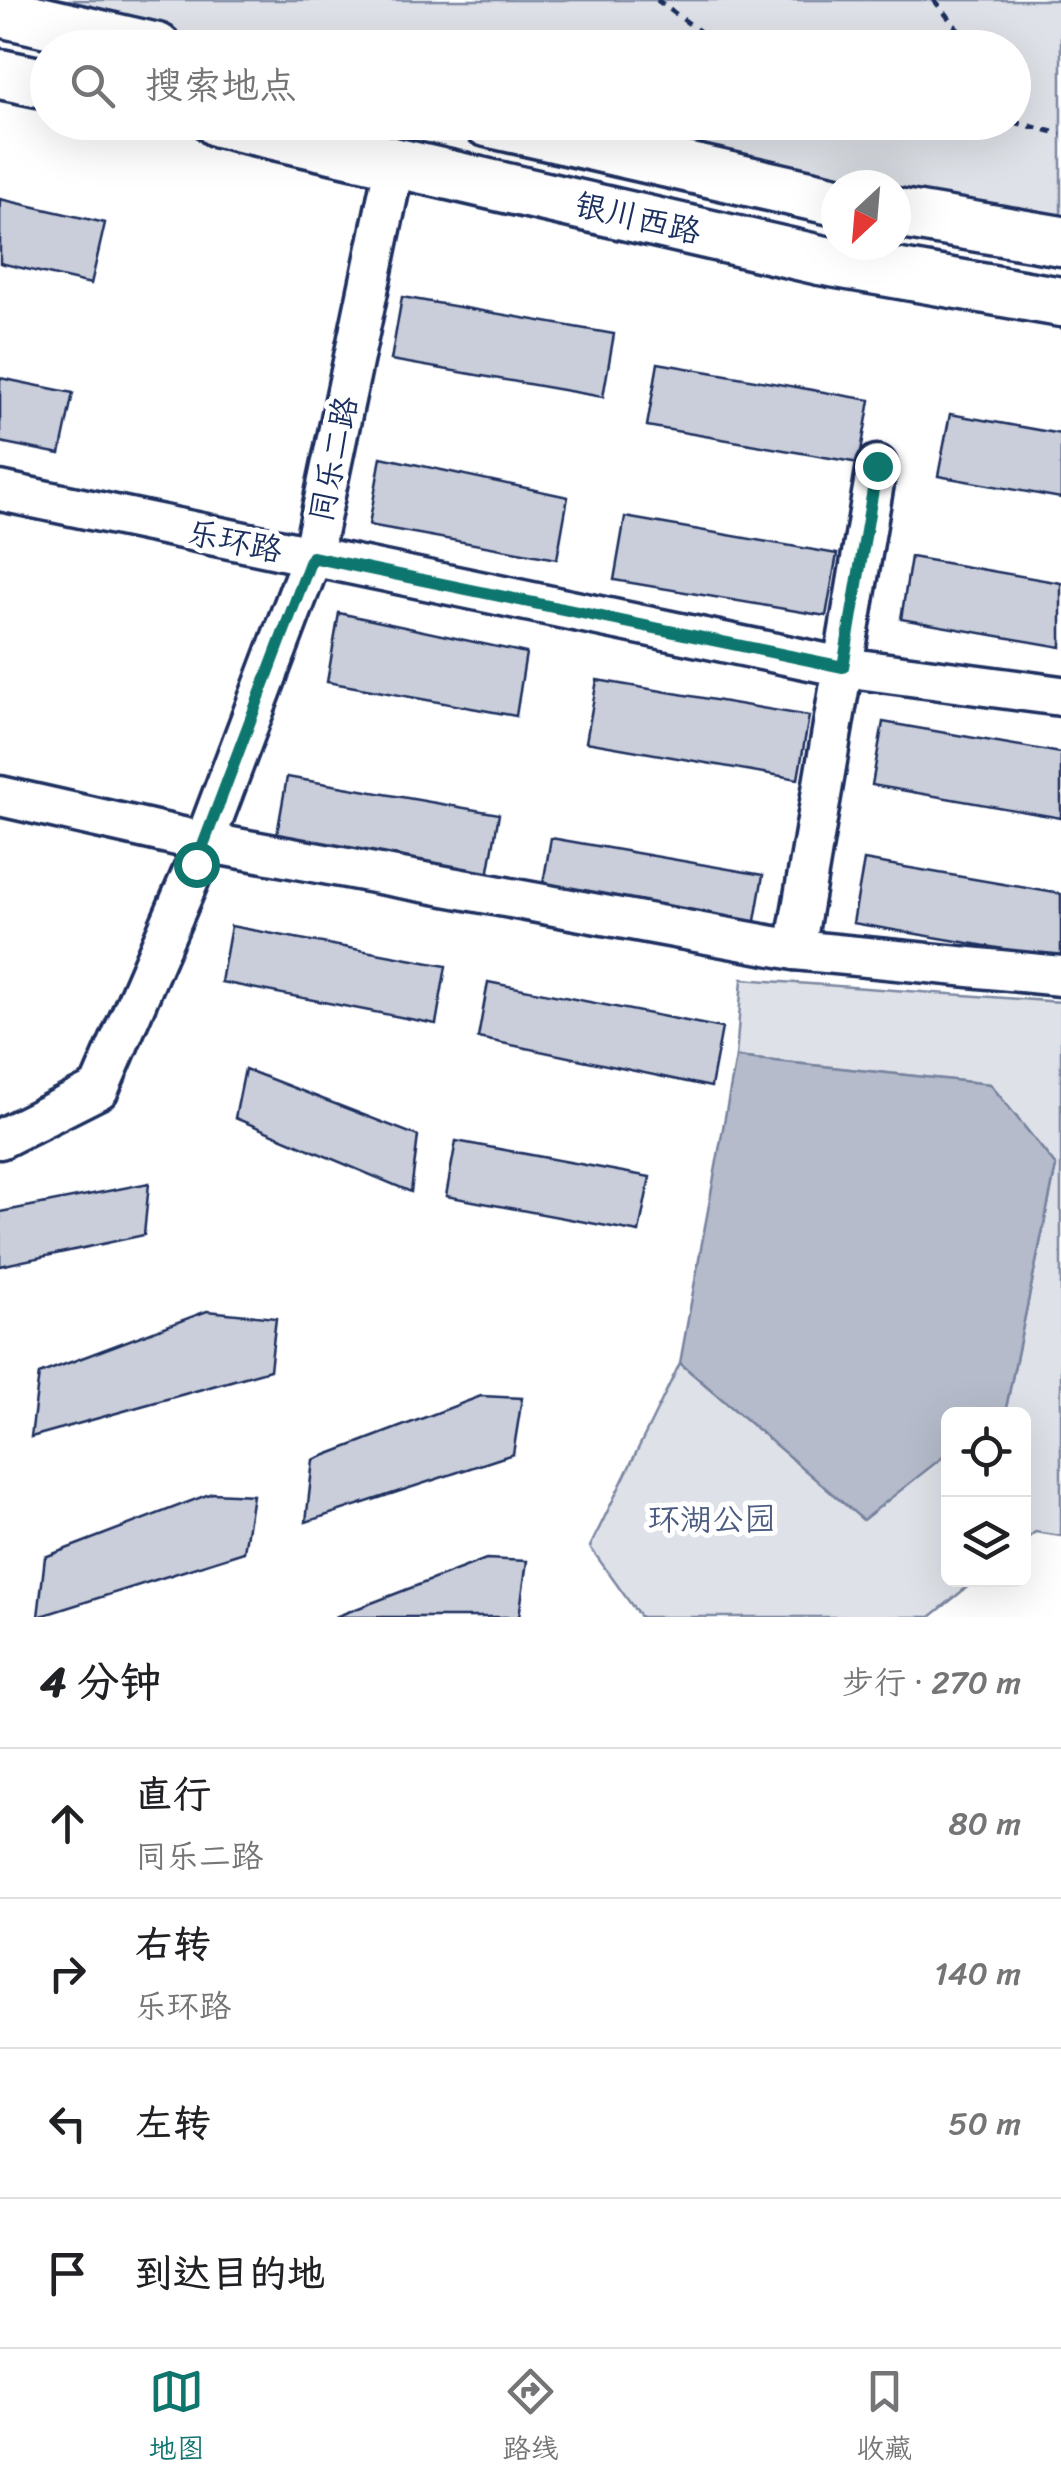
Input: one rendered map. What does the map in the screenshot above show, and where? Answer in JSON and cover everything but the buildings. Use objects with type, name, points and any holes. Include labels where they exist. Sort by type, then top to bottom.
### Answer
[{"type":"main road","points":[[0,12],[78,30]]},
{"type":"main road","points":[[0,74],[30,80]]},
{"type":"main road","name":"银川西路","points":[[298,140],[820,260],[1061,302]]},
{"type":"main road","name":"银川西路","points":[[568,140],[821,197]]},
{"type":"main road","points":[[911,215],[1061,240]]},
{"type":"street","name":"同乐二路","points":[[0,1139],[99,1089],[204,842],[312,557],[395,162]]},
{"type":"street","points":[[795,950],[877,466]]},
{"type":"street","name":"乐环路","points":[[0,490],[843,667],[1061,696]]},
{"type":"street","points":[[0,796],[204,842],[795,950],[1061,976]]},
{"type":"path","points":[[658,0],[698,30]]},
{"type":"path","points":[[934,0],[959,30]]},
{"type":"path","points":[[1031,126],[1061,134]]},
{"type":"green space","points":[[0,0],[1061,0],[1061,215],[911,190],[911,170],[821,170],[821,175],[613,140],[1031,140],[1031,30],[98,30]]},
{"type":"green space","points":[[742,979],[1061,1002],[1061,1536],[1035,1532],[1031,1535],[1031,1407],[1006,1407],[1056,1166],[990,1084],[736,1057]]},
{"type":"green space","name":"环湖公园","points":[[680,1363],[862,1519],[941,1458],[941,1587],[967,1587],[930,1617],[640,1617],[590,1547]]},
{"type":"water","points":[[736,1057],[990,1084],[1056,1166],[1006,1407],[941,1407],[941,1459],[863,1520],[680,1363]]},
{"type":"route","points":[[196,864],[312,557],[843,667],[877,466]]}]
